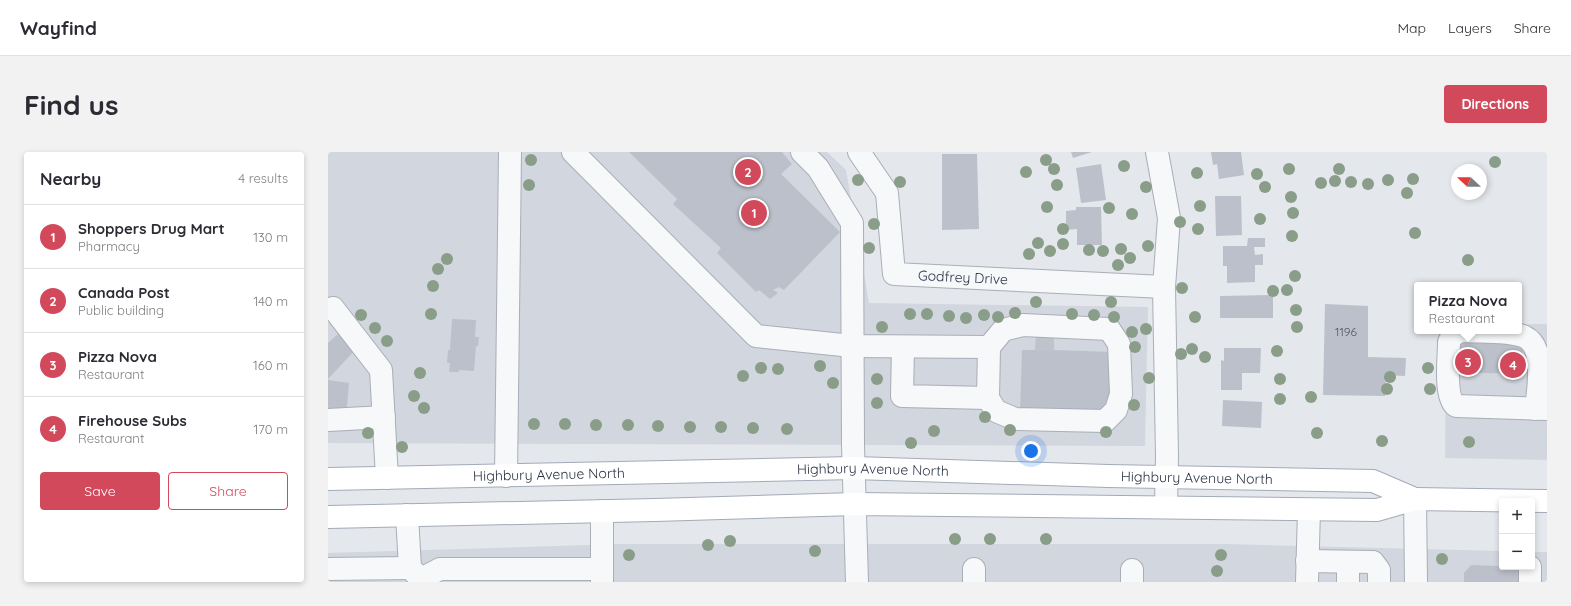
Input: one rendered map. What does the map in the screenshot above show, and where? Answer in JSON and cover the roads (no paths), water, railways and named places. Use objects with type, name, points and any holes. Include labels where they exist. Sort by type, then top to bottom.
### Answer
[{"type":"main road","name":"Highbury Avenue North","points":[[328,479],[854,468],[1166,478],[1373,481],[1415,499]]},
{"type":"main road","name":"Highbury Avenue North","points":[[328,517],[856,504],[1377,510],[1415,499],[1499,500]]},
{"type":"main road","name":"Highbury Avenue North","points":[[1535,501],[1547,501]]},
{"type":"street","points":[[506,476],[510,152]]},
{"type":"street","points":[[573,152],[756,336],[852,346],[903,346],[1045,340],[1073,341],[1088,328]]},
{"type":"street","points":[[802,152],[818,168],[852,223],[852,346],[857,582]]},
{"type":"street","name":"Godfrey Drive","points":[[859,152],[887,193],[894,274],[1164,288]]},
{"type":"street","points":[[1157,152],[1169,218],[1164,288],[1166,507]]},
{"type":"street","points":[[333,308],[381,370],[387,478]]},
{"type":"street","points":[[1023,325],[1088,328],[1109,329],[1120,344],[1121,394],[1116,410],[1105,421],[1015,419],[996,411],[988,398],[993,343],[1003,330],[1023,325]]},
{"type":"street","points":[[1455,334],[1449,342],[1448,391],[1452,404],[1456,406],[1542,409],[1536,350],[1532,341],[1524,336],[1516,334]]},
{"type":"street","points":[[903,346],[902,396],[988,398]]},
{"type":"street","points":[[328,420],[384,417]]},
{"type":"street","points":[[1415,499],[1416,582]]},
{"type":"street","points":[[1309,510],[1307,571],[1348,572],[1373,562],[1379,570],[1379,582]]},
{"type":"street","points":[[328,568],[418,576],[440,568],[602,576],[602,511]]},
{"type":"street","points":[[407,515],[418,576]]},
{"type":"street","points":[[1530,570],[1530,582]]},
{"type":"tunnel","points":[[1036,340],[1054,340]]},
{"type":"place","name":"Canada Post","points":[[748,172]]},
{"type":"place","name":"Shoppers Drug Mart","points":[[754,213]]},
{"type":"place","name":"Pizza Nova","points":[[1468,362]]},
{"type":"place","name":"Firehouse Subs","points":[[1513,365]]}]
